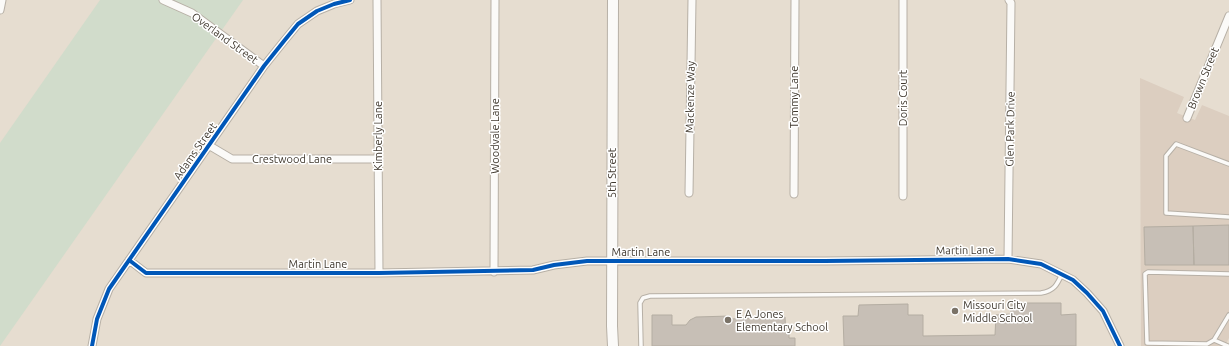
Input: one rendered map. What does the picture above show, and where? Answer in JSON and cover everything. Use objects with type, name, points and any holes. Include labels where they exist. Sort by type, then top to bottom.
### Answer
[{"type":"main road","name":"5th Street","points":[[613,0],[613,346]]},
{"type":"street","points":[[0,10],[2,0]]},
{"type":"street","name":"Overland Street","points":[[162,0],[192,13],[264,66]]},
{"type":"street","name":"Adams Street","points":[[92,346],[97,319],[110,288],[210,146],[264,66],[298,24],[317,11],[334,4],[350,0]]},
{"type":"street","name":"Kimberly Lane","points":[[377,0],[379,273]]},
{"type":"street","name":"Woodvale Lane","points":[[494,272],[495,0]]},
{"type":"street","name":"Mackenze Way","points":[[689,193],[692,0]]},
{"type":"street","name":"Tommy Lane","points":[[794,194],[795,0]]},
{"type":"street","name":"Doris Court","points":[[903,0],[903,196]]},
{"type":"street","name":"Glen Park Drive","points":[[1008,259],[1011,3],[1009,0]]},
{"type":"street","name":"Brown Street","points":[[1187,118],[1229,16]]},
{"type":"street","name":"Crestwood Lane","points":[[210,146],[232,158],[378,159]]},
{"type":"street","name":"Martin Lane","points":[[129,260],[146,273],[379,273],[494,272],[533,270],[554,265],[587,261],[1008,259],[1041,264],[1073,280],[1103,311],[1120,346]]},
{"type":"lane","points":[[1229,164],[1176,144],[1166,156],[1166,213],[1229,217]]},
{"type":"lane","points":[[1229,274],[1148,272],[1145,274],[1147,343],[1207,344],[1214,340],[1229,315]]},
{"type":"lane","points":[[641,346],[640,303],[643,298],[650,296],[1041,293],[1053,290],[1062,274]]},
{"type":"lane","points":[[1214,340],[1228,346]]},
{"type":"shaded area","points":[[1140,78],[1184,97],[1177,113],[1195,120],[1202,105],[1229,116],[1229,338],[1225,346],[1141,346]]},
{"type":"green space","points":[[100,0],[243,0],[0,346],[0,143]]},
{"type":"building","points":[[1229,225],[1229,265],[1194,265],[1193,226]]},
{"type":"building","points":[[1193,226],[1194,265],[1145,265],[1144,227]]},
{"type":"building","points":[[1011,303],[1061,303],[1061,315],[1076,314],[1076,346],[844,346],[843,316],[858,316],[859,305],[908,304],[908,315],[923,315],[923,336],[995,335],[996,315],[1011,314]]},
{"type":"building","points":[[652,315],[672,315],[672,325],[686,325],[690,320],[696,317],[730,316],[730,319],[785,317],[786,334],[789,334],[789,338],[795,338],[795,346],[652,346]]},
{"type":"cycle path","points":[[92,346],[97,319],[109,289],[264,66],[298,24],[317,11],[334,4],[350,0]]},
{"type":"cycle path","points":[[129,260],[146,273],[379,273],[533,270],[554,265],[587,261],[1008,259],[1041,264],[1073,280],[1103,311],[1120,346]]},
{"type":"place","name":"Missouri City Middle School","points":[[955,311]]},
{"type":"place","name":"E A Jones Elementary School","points":[[728,320]]}]
